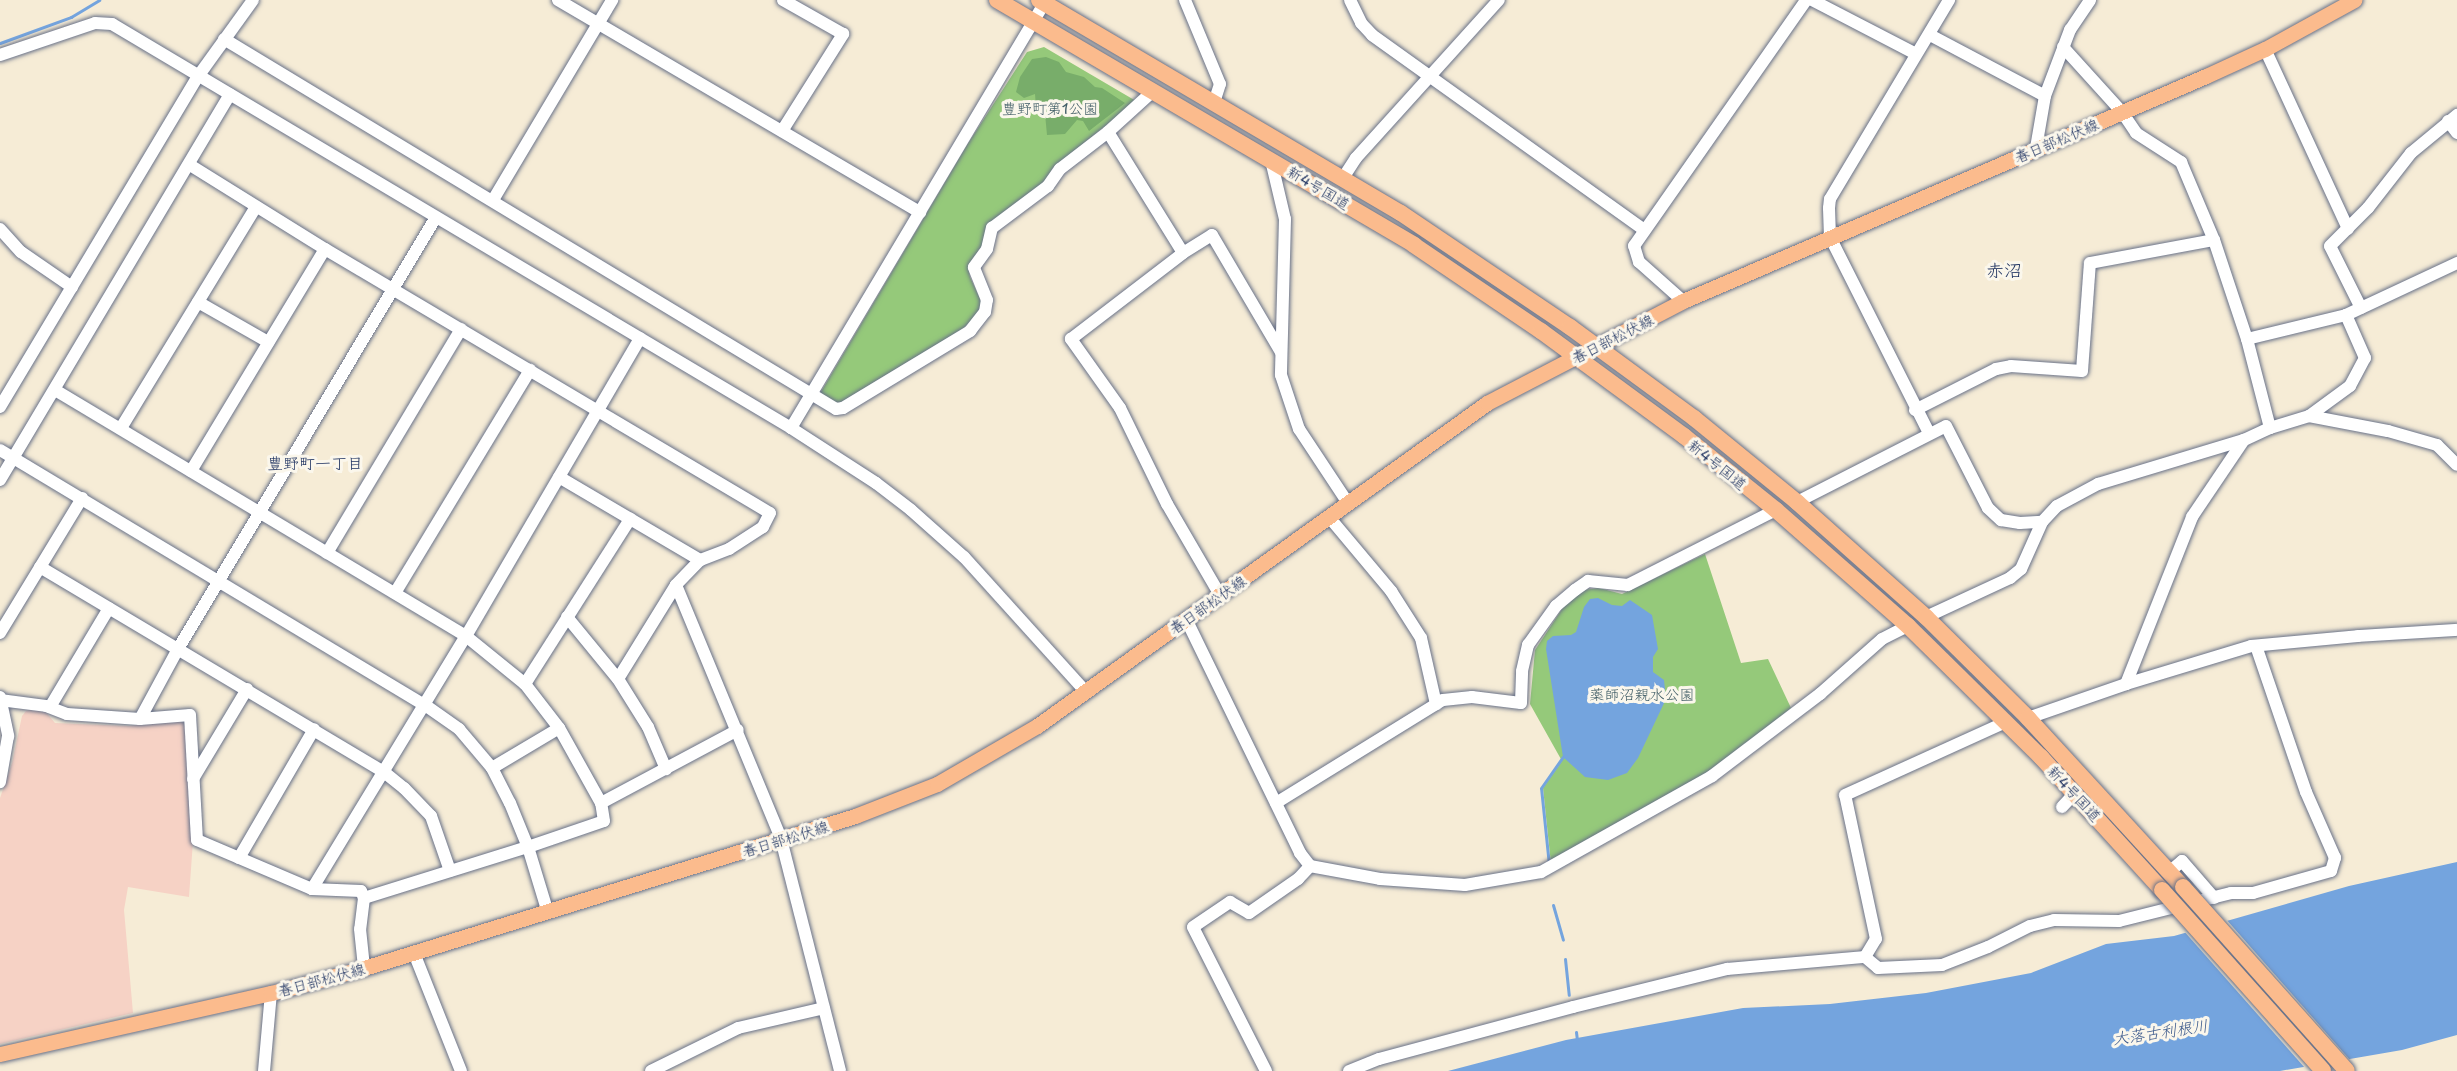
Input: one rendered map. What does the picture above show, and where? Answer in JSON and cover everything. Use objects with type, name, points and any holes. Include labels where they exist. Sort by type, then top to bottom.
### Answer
[{"type":"highway","name":"新4号国道","points":[[997,0],[1414,245],[1684,436],[1776,510],[1908,626],[2006,722],[2075,793],[2322,1071]]},
{"type":"highway","name":"新4号国道","points":[[1043,1],[1343,178],[1465,254],[1597,345],[1694,418],[1797,502],[1926,617],[2028,718],[2347,1071]]},
{"type":"main road","name":"春日部松伏線","points":[[0,1054],[271,993],[364,968],[548,913],[855,816],[937,784],[1037,726],[1487,403],[1683,301],[2265,49],[2354,0]]},
{"type":"street","points":[[0,407],[199,75],[253,0]]},
{"type":"street","points":[[558,0],[920,212]]},
{"type":"street","points":[[493,200],[612,0]]},
{"type":"street","points":[[782,131],[843,34],[783,0]]},
{"type":"street","points":[[1185,0],[1220,84],[1214,103]]},
{"type":"street","points":[[1350,0],[1366,29],[1429,77],[1643,229]]},
{"type":"street","points":[[1343,178],[1356,158],[1499,0]]},
{"type":"street","points":[[1683,301],[1639,262],[1634,246],[1643,229],[1806,0]]},
{"type":"street","points":[[1812,0],[1916,54]]},
{"type":"street","points":[[1929,433],[1915,410],[1830,237],[1830,199],[1949,0]]},
{"type":"street","points":[[2036,148],[2045,96],[2070,30],[2090,0]]},
{"type":"street","points":[[791,428],[1043,1]]},
{"type":"street","points":[[0,55],[95,23],[105,22],[199,75],[791,428],[876,483],[938,533],[993,587],[1085,691]]},
{"type":"street","points":[[1930,35],[2045,96]]},
{"type":"street","points":[[224,39],[836,409],[843,408],[970,331],[985,312],[987,300],[974,267],[987,249],[992,228],[1048,186],[1060,169],[1108,132],[1153,91]]},
{"type":"street","points":[[2063,47],[2122,112],[2136,133],[2181,162],[2214,240],[2247,339],[2270,428]]},
{"type":"street","points":[[2265,49],[2348,229]]},
{"type":"street","points":[[0,480],[190,165],[230,94]]},
{"type":"street","points":[[2361,308],[2331,246],[2368,208],[2411,153],[2452,118],[2457,132]]},
{"type":"street","points":[[1108,132],[1183,253]]},
{"type":"street","points":[[1271,159],[1285,219],[1281,375],[1299,429],[1348,503]]},
{"type":"street","points":[[190,165],[325,249],[770,513],[763,527],[729,549],[700,560],[676,585],[618,679]]},
{"type":"street","points":[[121,428],[256,207]]},
{"type":"street","points":[[140,719],[218,581],[436,217]]},
{"type":"street","points":[[0,229],[21,252],[72,286]]},
{"type":"street","points":[[1220,595],[1167,504],[1120,408],[1071,339],[1183,253],[1212,235],[1281,352]]},
{"type":"street","points":[[1915,410],[1996,369],[2011,366],[2082,371],[2090,263],[2214,240]]},
{"type":"street","points":[[190,471],[325,249]]},
{"type":"street","points":[[2247,339],[2346,315],[2457,263]]},
{"type":"street","points":[[198,302],[268,342]]},
{"type":"street","points":[[1926,617],[2010,578],[2021,569],[2042,522],[2057,506],[2098,484],[2244,440],[2270,428],[2309,416],[2350,386],[2365,358],[2346,315]]},
{"type":"street","points":[[327,554],[461,329]]},
{"type":"street","points":[[312,890],[466,636],[640,338]]},
{"type":"street","points":[[395,593],[530,370]]},
{"type":"street","points":[[55,390],[466,636],[525,684],[560,728],[601,803],[604,821],[528,848],[364,898]]},
{"type":"street","points":[[2309,416],[2388,431],[2437,445],[2457,465]]},
{"type":"street","points":[[1797,502],[1946,426],[1988,508],[2001,520],[2020,523],[2042,522]]},
{"type":"street","points":[[2126,684],[2192,517],[2244,440]]},
{"type":"street","points":[[0,450],[425,705],[459,729],[492,768],[528,848],[548,913]]},
{"type":"street","points":[[559,477],[700,560]]},
{"type":"street","points":[[0,633],[82,498]]},
{"type":"street","points":[[1276,803],[1443,700],[1472,697],[1521,703],[1522,672],[1528,645],[1556,606],[1575,590],[1588,581],[1628,585],[1776,510]]},
{"type":"street","points":[[1329,517],[1391,591],[1421,638],[1436,704]]},
{"type":"street","points":[[525,684],[630,519]]},
{"type":"street","points":[[40,567],[384,772],[404,788],[431,816],[450,871]]},
{"type":"street","points":[[676,585],[738,730],[781,839],[840,1071]]},
{"type":"street","points":[[50,707],[109,608]]},
{"type":"street","points":[[567,617],[618,679],[648,727],[666,769]]},
{"type":"street","points":[[1186,619],[1299,853],[1310,866],[1380,879],[1465,885],[1542,872],[1712,777],[1820,694],[1882,639],[1908,626]]},
{"type":"street","points":[[2028,718],[2126,684],[2256,646],[2457,630]]},
{"type":"street","points":[[1349,1071],[1379,1059],[1561,1010],[1727,969],[1865,957],[1878,968],[1942,965],[1988,947],[2030,926],[2054,920],[2119,921],[2231,893],[2253,893],[2331,871],[2335,858],[2306,792],[2256,646]]},
{"type":"street","points":[[192,780],[247,689]]},
{"type":"street","points":[[0,782],[8,736],[0,698],[50,707],[67,714],[140,719],[190,715],[197,840],[312,890],[361,891],[364,898],[360,929],[364,968]]},
{"type":"street","points":[[1865,957],[1876,939],[1845,795],[2006,722]]},
{"type":"street","points":[[492,768],[560,728]]},
{"type":"street","points":[[239,858],[314,729]]},
{"type":"street","points":[[601,803],[738,730]]},
{"type":"street","points":[[2062,807],[2075,793]]},
{"type":"street","points":[[2169,872],[2182,861],[2214,898]]},
{"type":"street","points":[[1266,1071],[1193,927],[1230,902],[1249,913],[1298,879],[1310,866]]},
{"type":"street","points":[[414,953],[461,1071]]},
{"type":"street","points":[[264,1071],[271,993]]},
{"type":"street","points":[[651,1071],[738,1028],[824,1008]]},
{"type":"shaded area","points":[[44,710],[55,723],[129,726],[180,720],[185,724],[193,841],[189,897],[128,887],[124,910],[133,1013],[0,1044],[0,798],[12,763],[22,716],[26,711]]},
{"type":"green space","name":"豊野町第1公園","points":[[1044,47],[1136,101],[1053,168],[1043,183],[987,225],[982,246],[968,265],[970,277],[982,303],[976,316],[953,338],[914,358],[840,403],[833,403],[819,395],[967,145],[1027,52]]},
{"type":"green space","points":[[1046,57],[1059,62],[1066,72],[1084,77],[1095,87],[1102,88],[1125,103],[1089,131],[1083,121],[1077,120],[1065,134],[1047,135],[1045,114],[1036,107],[1035,94],[1024,98],[1016,92],[1020,77],[1032,59]]},
{"type":"green space","name":"薬師沼親水公園","points":[[1705,554],[1741,663],[1768,659],[1791,708],[1711,772],[1551,864],[1543,788],[1562,761],[1530,704],[1535,650],[1564,606],[1583,590],[1599,588],[1622,594]]},
{"type":"water","points":[[1598,598],[1612,605],[1622,606],[1630,600],[1652,615],[1658,649],[1653,657],[1653,672],[1664,680],[1666,699],[1638,758],[1627,773],[1608,780],[1585,777],[1563,757],[1546,649],[1547,641],[1553,636],[1571,635],[1576,632],[1584,607],[1590,599]]},
{"type":"water","name":"大落古利根川","points":[[2457,862],[2457,1035],[2402,1050],[2280,1071],[1448,1071],[1566,1040],[1743,1008],[1830,1004],[1926,993],[2031,973],[2106,944],[2174,936],[2349,886]]},
{"type":"pier","points":[[2225,918],[2350,1060],[2305,1068],[2183,930]]},
{"type":"waterway","points":[[0,43],[71,17],[99,0]]},
{"type":"waterway","points":[[1549,865],[1541,788],[1563,757]]},
{"type":"waterway","points":[[1553,905],[1563,940]]},
{"type":"waterway","points":[[1565,959],[1569,995]]},
{"type":"waterway","points":[[1576,1032],[1577,1040]]},
{"type":"district","name":"赤沼","points":[[2004,270]]},
{"type":"district","name":"豊野町一丁目","points":[[315,462]]}]
